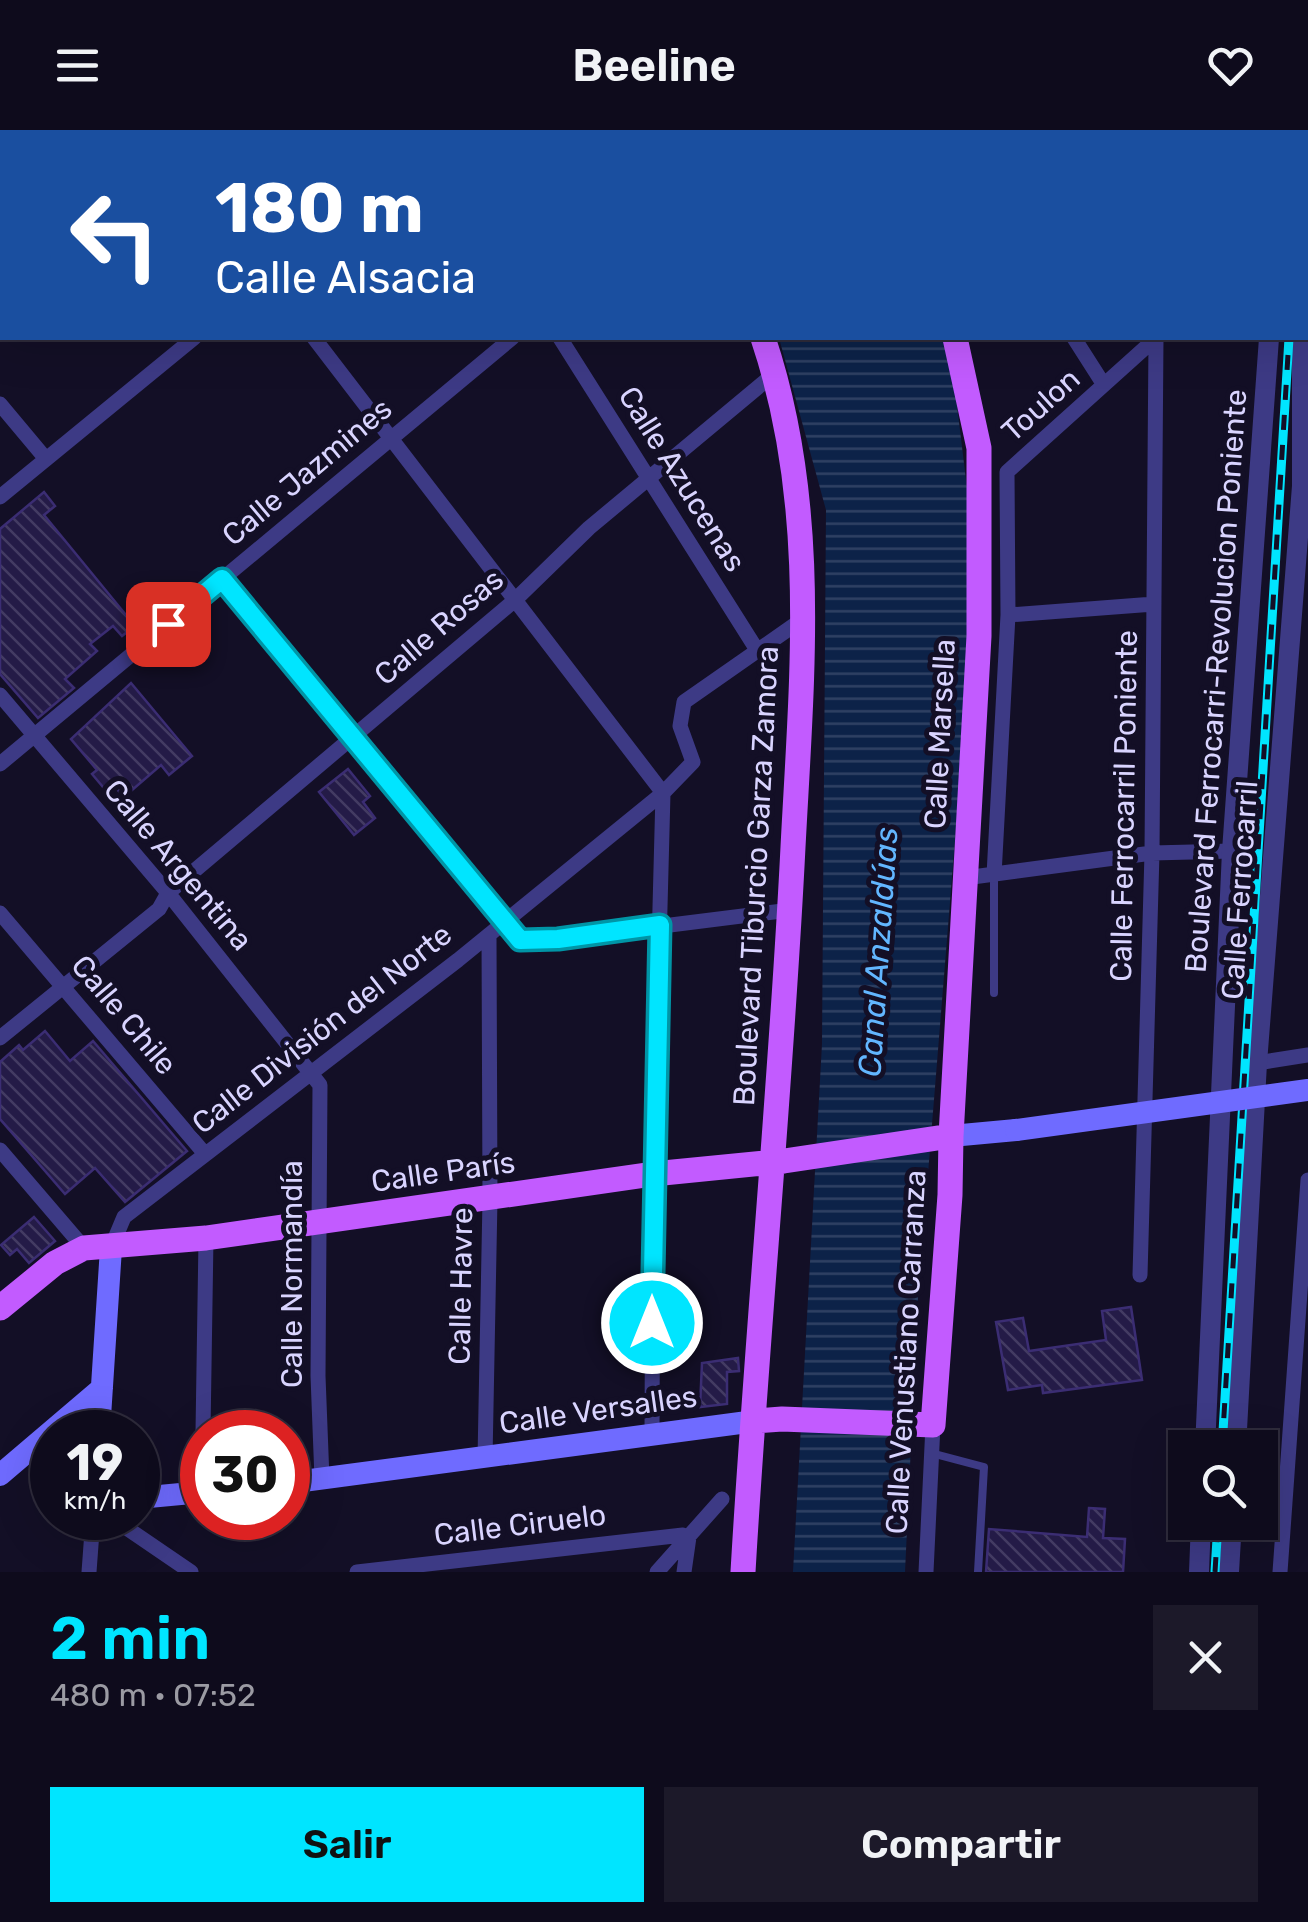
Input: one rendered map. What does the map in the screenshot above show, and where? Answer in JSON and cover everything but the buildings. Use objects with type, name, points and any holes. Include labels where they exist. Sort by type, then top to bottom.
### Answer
[{"type":"main road","name":"Boulevard Tiburcio Garza Zamora","points":[[756,1572],[768,1420],[803,618],[796,470],[787,418],[764,340]]},
{"type":"main road","name":"Calle Marsella","points":[[942,1137],[979,636],[979,448],[955,340]]},
{"type":"main road","points":[[942,1137],[1308,1090]]},
{"type":"main road","name":"Calle París","points":[[84,1248],[206,1238],[942,1137]]},
{"type":"main road","name":"Calle Venustiano Carranza","points":[[926,1425],[950,1195],[942,1137]]},
{"type":"main road","points":[[0,1308],[55,1263],[84,1248]]},
{"type":"main road","points":[[100,1410],[112,1248]]},
{"type":"main road","points":[[0,1475],[102,1388]]},
{"type":"main road","points":[[743,1572],[768,1420]]},
{"type":"main road","name":"Calle Versalles","points":[[310,1480],[768,1420],[926,1425]]},
{"type":"street","points":[[0,497],[187,340]]},
{"type":"street","points":[[316,340],[663,793],[652,1435]]},
{"type":"street","name":"Calle Jazmines","points":[[0,764],[510,340]]},
{"type":"street","name":"Calle Azucenas","points":[[561,340],[756,650]]},
{"type":"street","points":[[1075,340],[1104,385]]},
{"type":"street","name":"Toulon","points":[[1008,615],[1007,472],[1154,340]]},
{"type":"street","name":"Calle Ferrocarril Poniente","points":[[1140,1275],[1152,854],[1156,340]]},
{"type":"street","name":"Boulevard Ferrocarri-Revolucion Poniente","points":[[1206,1430],[1232,851],[1269,340]]},
{"type":"street","name":"Calle Ferrocarril","points":[[1237,1430],[1257,1062],[1302,486],[1302,340]]},
{"type":"street","name":"Calle Rosas","points":[[0,1038],[159,910],[168,894],[515,600],[589,528],[775,373]]},
{"type":"street","points":[[0,404],[46,459]]},
{"type":"street","points":[[222,579],[520,940],[790,910]]},
{"type":"street","points":[[994,875],[1008,615],[1154,604]]},
{"type":"street","name":"Calle División del Norte","points":[[112,1248],[124,1217],[489,936],[663,793],[693,762],[680,726],[684,702],[803,618]]},
{"type":"street","name":"Calle Argentina","points":[[0,695],[312,1071]]},
{"type":"street","points":[[964,878],[1152,854],[1232,851]]},
{"type":"street","name":"Calle Chile","points":[[0,913],[205,1154]]},
{"type":"street","name":"Calle Havre","points":[[484,1458],[490,1198],[489,936]]},
{"type":"street","points":[[1257,1062],[1308,1055]]},
{"type":"street","name":"Calle Normandía","points":[[312,1071],[320,1085],[318,1376],[322,1479]]},
{"type":"street","points":[[0,1150],[84,1248]]},
{"type":"street","points":[[1280,1572],[1308,1180]]},
{"type":"street","points":[[203,1410],[206,1238]]},
{"type":"street","name":"Calle Venustiano Carranza","points":[[926,1425],[930,1453],[926,1572]]},
{"type":"street","points":[[658,1572],[722,1500]]},
{"type":"street","points":[[684,1572],[689,1537]]},
{"type":"street","name":"Calle Ciruelo","points":[[357,1572],[648,1538],[689,1537]]},
{"type":"street","points":[[89,1572],[91,1540]]},
{"type":"street","points":[[144,1540],[191,1572]]},
{"type":"street","points":[[1199,1572],[1200,1540]]},
{"type":"street","points":[[1230,1572],[1231,1540]]},
{"type":"lane","points":[[994,875],[994,993]]},
{"type":"lane","points":[[930,1453],[984,1467],[978,1572]]},
{"type":"water","name":"Canal Anzaldúas","points":[[780,340],[946,340],[971,521],[971,643],[918,1297],[905,1572],[793,1572],[822,1044],[826,510]]},
{"type":"railway","points":[[1223,1430],[1289,340]]},
{"type":"railway","points":[[1215,1572],[1217,1540]]},
{"type":"route","points":[[168,624],[222,579],[520,940],[558,939],[660,925],[652,1323]]}]
